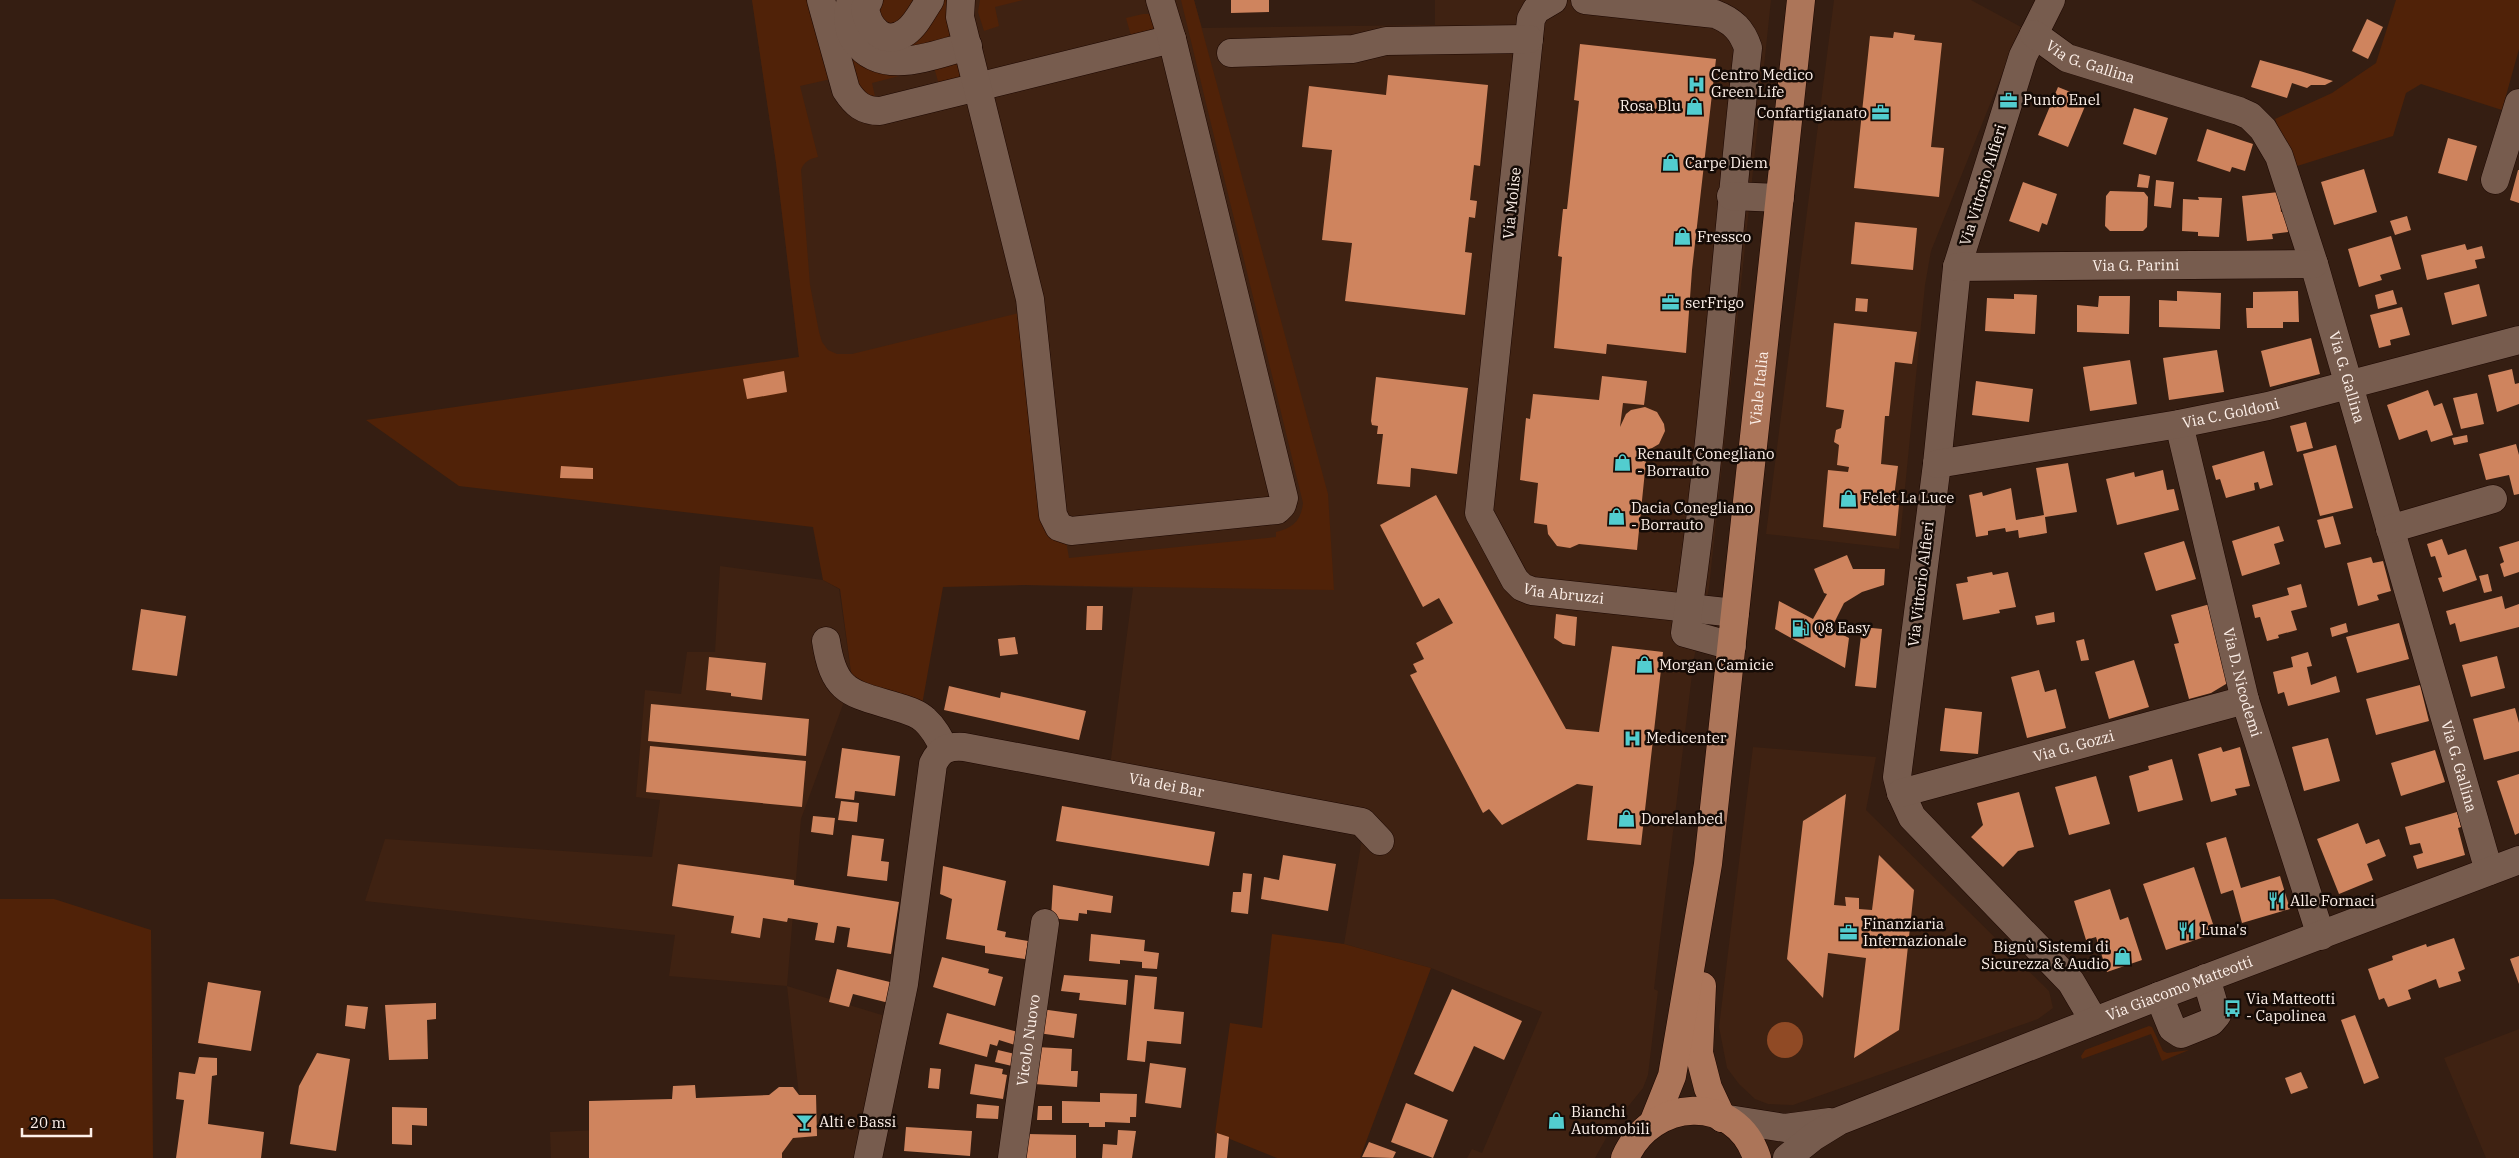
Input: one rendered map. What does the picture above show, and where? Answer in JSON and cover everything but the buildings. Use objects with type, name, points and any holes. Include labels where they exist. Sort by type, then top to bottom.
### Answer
[{"type":"main road","name":"Viale Italia","points":[[1708,864],[1801,0]]},
{"type":"main road","points":[[1708,864],[1700,1053],[1708,1088],[1722,1118]]},
{"type":"main road","points":[[1654,1121],[1672,1076],[1708,864]]},
{"type":"main road","points":[[1625,1158],[1631,1144],[1654,1121],[1673,1113],[1691,1110],[1707,1112],[1722,1118],[1737,1128],[1749,1142],[1757,1158]]},
{"type":"street","points":[[821,0],[846,90],[853,100],[868,111],[880,111],[1172,39]]},
{"type":"street","points":[[850,0],[848,14],[853,38],[872,58],[895,62],[968,46]]},
{"type":"street","points":[[869,0],[865,8],[870,27],[877,34],[888,38],[897,37],[911,27],[930,0]]},
{"type":"street","points":[[962,0],[960,17],[1030,299],[1041,414],[1055,521],[1059,526],[1071,530],[1277,510],[1282,505],[1284,498],[1172,39],[1160,0]]},
{"type":"street","name":"Via Molise","points":[[1496,367],[1531,19],[1536,10],[1553,0]]},
{"type":"street","points":[[1585,0],[1716,14],[1728,19],[1737,27],[1744,37],[1748,48],[1731,196],[1715,384],[1685,633],[1732,646]]},
{"type":"street","name":"Via Vittorio Alfieri","points":[[2051,0],[2023,56],[1957,267],[1937,464],[1897,777],[1901,793],[1912,817],[2071,982],[2094,1021]]},
{"type":"street","name":"Via G. Gallina","points":[[2034,34],[2067,58],[2225,106],[2250,116],[2272,141],[2279,156],[2314,264],[2489,871]]},
{"type":"street","points":[[1231,53],[1353,49],[1386,40],[1529,39]]},
{"type":"street","points":[[2495,180],[2519,103]]},
{"type":"street","points":[[1731,196],[1780,198]]},
{"type":"street","name":"Via G. Parini","points":[[1957,267],[2314,264]]},
{"type":"street","name":"Via C. Goldoni","points":[[1937,464],[2179,424],[2268,406],[2519,340]]},
{"type":"street","name":"Via Abruzzi","points":[[1496,367],[1479,513],[1515,580],[1522,587],[1532,591],[1735,613]]},
{"type":"street","name":"Via D. Nicodemi","points":[[2179,424],[2245,700],[2321,936]]},
{"type":"street","points":[[2390,529],[2493,499]]},
{"type":"street","points":[[826,641],[834,673],[846,688],[856,694],[917,714],[932,727],[944,748],[938,754],[933,764],[904,984],[868,1158]]},
{"type":"street","name":"Via G. Gozzi","points":[[1901,793],[2245,700]]},
{"type":"street","name":"Via dei Bar","points":[[944,748],[964,747],[1362,822],[1380,841]]},
{"type":"street","name":"Via Giacomo Matteotti","points":[[1787,1158],[1812,1137],[1839,1121],[2159,996],[2519,860]]},
{"type":"street","name":"Vicolo Nuovo","points":[[1012,1158],[1045,923]]},
{"type":"street","points":[[2159,996],[2172,1028],[2181,1034],[2211,1022],[2218,1015],[2206,978]]},
{"type":"street","name":"Via Giacomo Matteotti","points":[[1722,1118],[1785,1128],[1839,1121]]},
{"type":"shaded area","points":[[752,0],[1194,0],[1202,28],[1435,25],[1435,0],[1771,0],[1709,588],[1694,658],[1654,989],[1658,991],[1648,1075],[1643,1088],[1614,1124],[1595,1158],[1467,1158],[1472,1149],[1482,1153],[1542,1012],[1431,968],[1344,944],[1366,816],[1110,766],[1133,588],[1024,585],[799,358],[776,163]]},
{"type":"shaded area","points":[[752,0],[809,0],[831,79],[800,86],[818,157],[804,164],[801,170],[810,285],[822,342],[828,350],[837,354],[852,354],[1023,312],[1043,526],[1052,538],[1066,541],[1069,558],[1276,537],[1276,532],[1295,523],[1302,509],[1303,503],[1181,0],[1194,0],[1328,494],[1334,590],[1024,585],[943,587],[922,705],[852,680],[840,589],[823,580],[813,527],[459,486],[366,420],[799,357],[776,163]]},
{"type":"shaded area","points":[[831,0],[841,0],[846,42],[957,58],[964,72],[960,77],[939,85],[934,67],[872,83],[876,101],[862,97]]},
{"type":"shaded area","points":[[876,0],[921,0],[897,30],[871,12]]},
{"type":"shaded area","points":[[939,0],[952,0],[957,40],[897,56],[870,39]]},
{"type":"shaded area","points":[[980,0],[1023,0],[995,7],[999,26],[984,31],[978,12]]},
{"type":"shaded area","points":[[1834,0],[1971,0],[2021,27],[1931,251],[1925,285],[1899,549],[1766,534]]},
{"type":"shaded area","points":[[2396,0],[2519,0],[2519,49],[2502,110],[2421,84],[2406,93],[2393,136],[2294,167],[2275,119],[2332,93],[2376,63]]},
{"type":"shaded area","points":[[1149,14],[1153,18],[1154,28],[1151,33],[1132,39],[1126,18]]},
{"type":"shaded area","points":[[720,566],[823,580],[839,589],[852,680],[801,819],[787,986],[669,976],[675,935],[365,901],[385,839],[652,857],[660,800],[636,797],[645,690],[681,694],[687,652],[715,652]]},
{"type":"shaded area","points":[[1753,747],[1876,757],[1866,810],[2049,991],[2053,1008],[2038,1019],[1793,1105],[1768,1104],[1755,1099],[1739,1084],[1727,1068],[1719,1027]]},
{"type":"shaded area","points":[[0,899],[54,899],[151,930],[153,1158],[0,1158]]},
{"type":"shaded area","points":[[1272,934],[1344,944],[1431,968],[1360,1158],[1277,1158],[1215,1133],[1230,1023],[1262,1028]]},
{"type":"shaded area","points":[[787,986],[895,1019],[861,1158],[551,1158],[550,1132],[799,1122],[799,1095]]},
{"type":"shaded area","points":[[1785,1022],[1792,1023],[1798,1027],[1802,1033],[1802,1047],[1798,1053],[1792,1057],[1785,1058],[1778,1057],[1772,1053],[1768,1047],[1767,1040],[1768,1033],[1772,1027],[1778,1023]]},
{"type":"shaded area","points":[[2149,1026],[2152,1027],[2163,1051],[2167,1053],[2189,1050],[2162,1061],[2151,1034],[2082,1059],[2081,1056],[2085,1050]]},
{"type":"shaded area","points":[[2519,1029],[2519,1158],[2486,1158],[2444,1058]]},
{"type":"place","name":"Centro Medico Green Life","points":[[1697,84]]},
{"type":"place","name":"Punto Enel","points":[[2009,100]]},
{"type":"place","name":"Rosa Blu","points":[[1695,106]]},
{"type":"place","name":"Confartigianato","points":[[1881,113]]},
{"type":"place","name":"Carpe Diem","points":[[1671,163]]},
{"type":"place","name":"Fressco","points":[[1683,237]]},
{"type":"place","name":"serFrigo","points":[[1671,303]]},
{"type":"place","name":"Renault Conegliano - Borrauto","points":[[1623,463]]},
{"type":"place","name":"Felet La Luce","points":[[1848,498]]},
{"type":"place","name":"Dacia Conegliano - Borrauto","points":[[1617,517]]},
{"type":"place","name":"Q8 Easy","points":[[1800,628]]},
{"type":"place","name":"Morgan Camicie","points":[[1645,665]]},
{"type":"place","name":"Medicenter","points":[[1632,738]]},
{"type":"place","name":"Dorelanbed","points":[[1627,819]]},
{"type":"place","name":"Alle Fornaci","points":[[2276,901]]},
{"type":"place","name":"Luna's","points":[[2187,930]]},
{"type":"place","name":"Finanziaria Internazionale","points":[[1849,933]]},
{"type":"place","name":"Bignù Sistemi di Sicurezza & Audio","points":[[2123,956]]},
{"type":"place","name":"Via Matteotti - Capolinea","points":[[2232,1008]]},
{"type":"place","name":"Bianchi Automobili","points":[[1557,1121]]},
{"type":"place","name":"Alti e Bassi","points":[[805,1122]]}]
